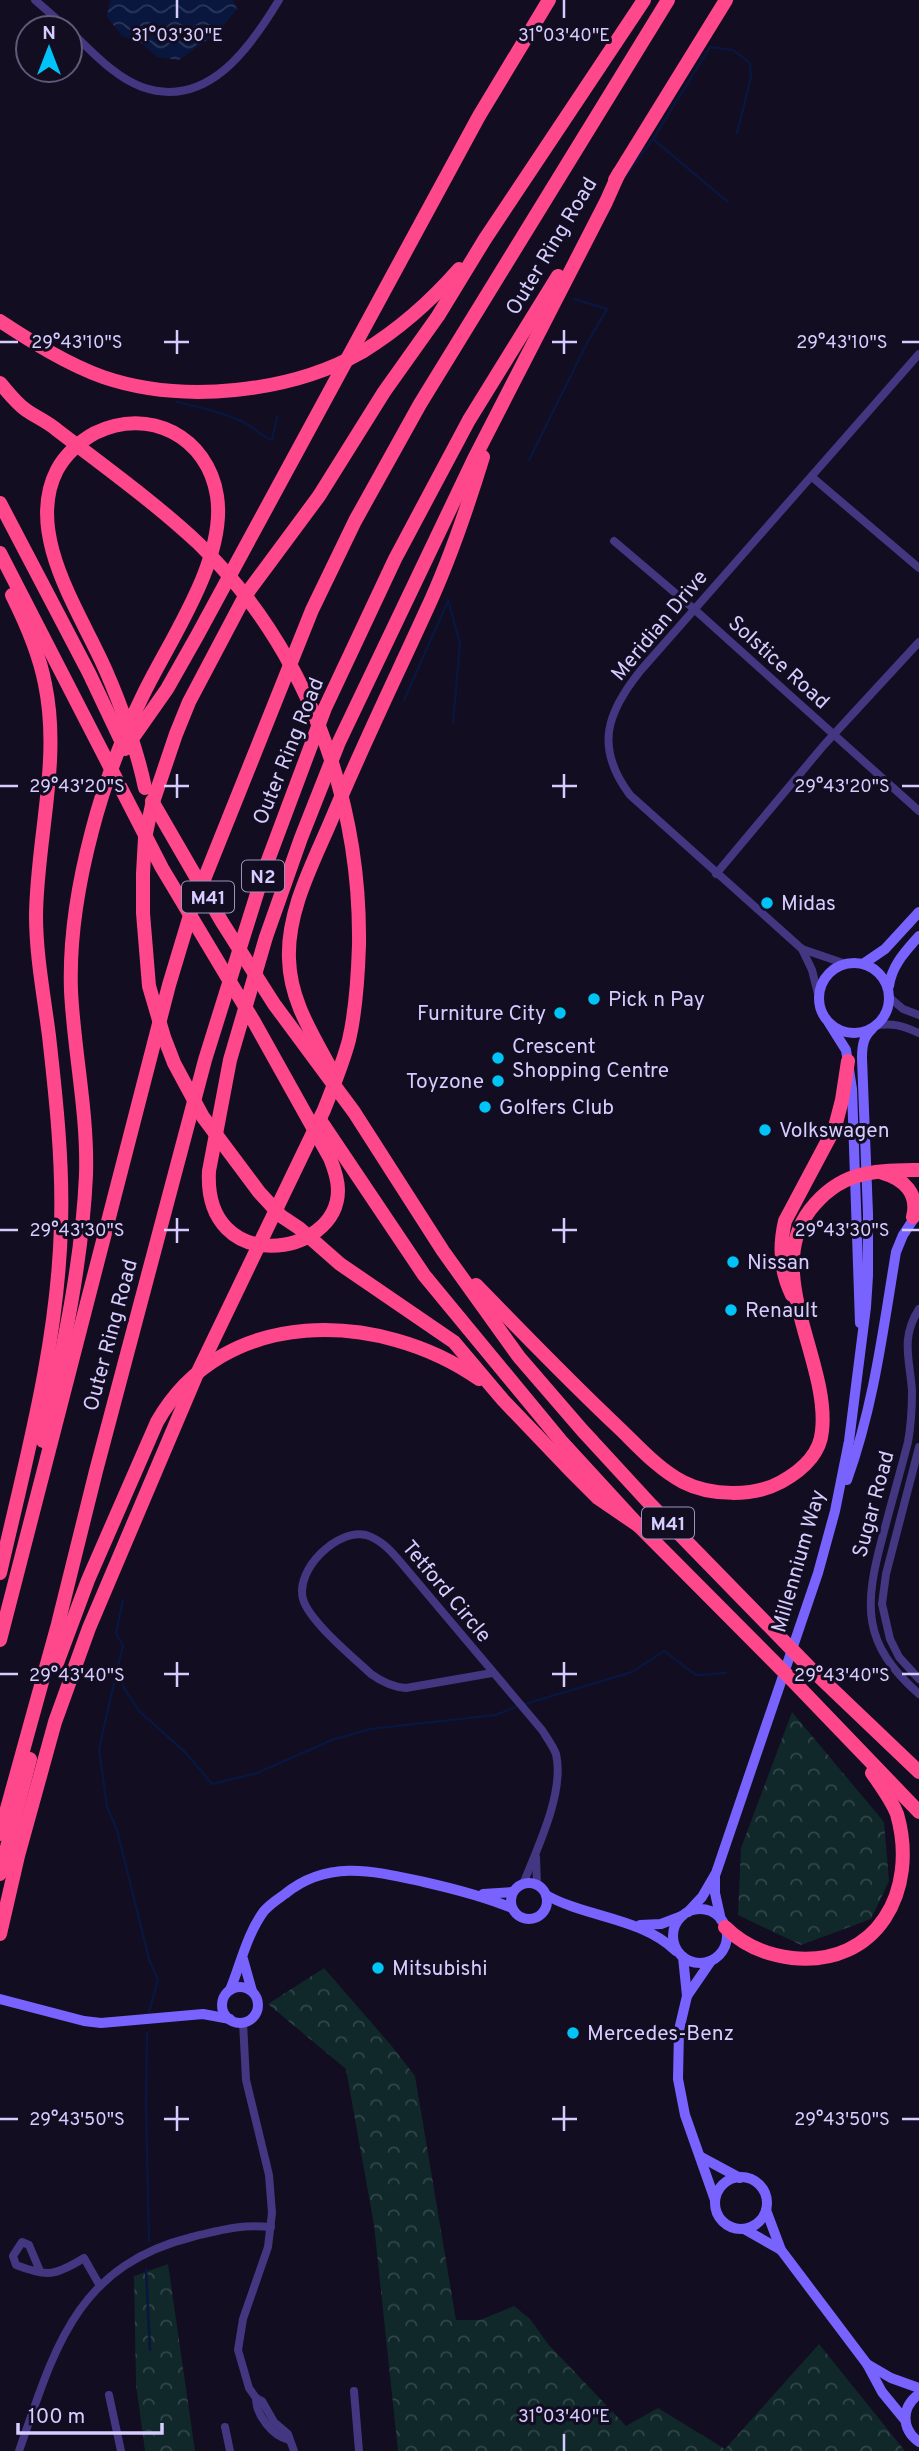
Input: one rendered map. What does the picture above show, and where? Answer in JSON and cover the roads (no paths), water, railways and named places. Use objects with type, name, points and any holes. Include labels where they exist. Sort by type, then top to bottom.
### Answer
[{"type":"highway","points":[[114,760],[148,719],[197,636],[479,116],[549,0]]},
{"type":"highway","points":[[512,60],[560,0]]},
{"type":"highway","points":[[639,1526],[598,1498],[492,1387],[454,1342],[340,1264],[281,1216],[259,1192],[203,1117],[174,1063],[149,986],[143,874],[145,838],[152,805],[189,702],[246,596],[319,496],[384,392],[438,316],[485,239],[644,0]]},
{"type":"highway","name":"Outer Ring Road","points":[[0,1640],[169,985],[191,912],[312,610],[355,521],[420,404],[668,0]]},
{"type":"highway","name":"Outer Ring Road","points":[[0,1834],[58,1624],[205,1060],[264,871],[325,708],[395,559],[444,464],[726,0]]},
{"type":"highway","points":[[253,1020],[321,1140],[336,1174],[338,1192],[333,1209],[324,1222],[312,1234],[279,1246],[245,1242],[230,1231],[212,1206],[208,1188],[230,1060],[266,937],[339,742],[509,390],[619,173]]},
{"type":"highway","points":[[0,321],[31,342],[103,377],[146,386],[216,393],[306,375],[359,353],[405,321],[439,290],[485,239]]},
{"type":"highway","points":[[0,383],[24,409],[54,427],[196,542],[243,592],[267,625],[298,680],[327,749],[352,840],[359,899],[358,972],[349,1038],[338,1074],[324,1110],[196,1376],[89,1628],[55,1722],[18,1856],[0,1934]]},
{"type":"highway","points":[[354,1112],[296,1001],[288,956],[293,918],[361,750],[428,608],[509,390]]},
{"type":"highway","points":[[0,1610],[64,1346],[76,1272],[86,1174],[83,1101],[71,990],[76,899],[114,760],[144,693],[199,584],[216,541],[218,500],[209,467],[201,454],[174,432],[154,426],[128,424],[115,426],[87,438],[59,464],[48,493],[48,523],[54,559],[106,671],[138,758],[145,788]]},
{"type":"highway","name":"M41","points":[[0,503],[89,673],[145,788],[222,922],[274,1004],[354,1112],[443,1251],[519,1357],[652,1506],[809,1667],[919,1772]]},
{"type":"highway","name":"M41","points":[[0,553],[162,868],[253,1020],[424,1275],[561,1441],[639,1526],[919,1812]]},
{"type":"highway","points":[[0,572],[30,634],[40,662],[51,735],[36,914],[40,974],[55,1096],[61,1227],[45,1374],[0,1573]]},
{"type":"highway","points":[[799,1309],[787,1286],[781,1265],[781,1238],[792,1205],[835,1127],[848,1061]]},
{"type":"highway","points":[[443,1251],[582,1393],[658,1465],[682,1482],[726,1493],[774,1486],[797,1473],[817,1448],[822,1433],[823,1404],[799,1309],[793,1254],[804,1218],[819,1198],[835,1185],[855,1175],[874,1171],[919,1170]]},
{"type":"highway","points":[[874,1171],[893,1176],[909,1189],[916,1202],[916,1214]]},
{"type":"highway","points":[[0,1874],[42,1711],[62,1647],[141,1454],[165,1407],[200,1370],[231,1351],[260,1338],[308,1330],[350,1332],[413,1345],[450,1360],[492,1387]]},
{"type":"highway","points":[[723,1924],[744,1943],[784,1957],[806,1959],[847,1953],[883,1926],[900,1896],[905,1875],[901,1828],[888,1797],[853,1743]]},
{"type":"street","points":[[35,0],[51,14]]},
{"type":"street","points":[[84,43],[112,68],[141,87],[166,92],[190,90],[230,66],[279,0]]},
{"type":"street","name":"Meridian Drive","points":[[846,964],[802,949],[630,795],[619,780],[610,751],[612,713],[624,692],[694,609],[915,364],[919,354]]},
{"type":"street","points":[[812,477],[919,568]]},
{"type":"street","name":"Solstice Road","points":[[614,541],[694,609],[919,811]]},
{"type":"street","points":[[716,874],[834,734],[919,642]]},
{"type":"street","points":[[863,964],[885,949],[919,912]]},
{"type":"street","points":[[873,1028],[885,1017],[891,974],[898,960],[919,936]]},
{"type":"street","name":"Meridian Drive","points":[[802,949],[812,970],[819,998]]},
{"type":"street","points":[[919,1015],[903,1009],[889,993],[878,972],[863,964],[846,964],[827,975],[821,986],[821,1011],[829,1023],[846,1032],[859,1033],[887,1023],[919,1033]]},
{"type":"street","name":"Millennium Way","points":[[829,1023],[843,1043],[852,1089],[858,1307],[862,1332]]},
{"type":"street","name":"Millennium Way","points":[[685,1914],[702,1897],[716,1872],[807,1606],[835,1511],[849,1441],[868,1276],[862,1047],[867,1034],[873,1028]]},
{"type":"street","points":[[835,1511],[860,1444],[873,1393],[896,1252],[916,1214]]},
{"type":"street","name":"Sugar Road","points":[[919,1309],[909,1327],[907,1338],[912,1390],[908,1442],[869,1596],[870,1619],[885,1658],[900,1677],[919,1694]]},
{"type":"street","name":"Sugar Road","points":[[919,1447],[886,1574],[882,1604],[890,1639],[899,1657],[919,1679]]},
{"type":"street","name":"Tetford Circle","points":[[492,1673],[405,1688],[379,1680],[308,1611],[302,1591],[306,1570],[323,1552],[346,1536],[365,1535],[380,1541],[537,1724],[555,1751],[557,1780],[550,1813],[523,1884]]},
{"type":"street","name":"Tetford Circle","points":[[536,1854],[537,1885]]},
{"type":"street","points":[[230,2020],[223,2011],[226,1994],[243,1959],[253,1928],[267,1908],[295,1885],[315,1875],[360,1870],[480,1895],[512,1908]]},
{"type":"street","name":"Millennium Way","points":[[716,1872],[715,1893],[723,1924]]},
{"type":"street","points":[[480,1895],[513,1892],[523,1884],[537,1885],[546,1895],[567,1906],[634,1925],[666,1942],[680,1955],[696,1963],[711,1961]]},
{"type":"street","points":[[513,1892],[510,1903],[512,1908],[519,1917],[530,1920],[544,1912],[567,1906]]},
{"type":"street","points":[[544,1912],[546,1895]]},
{"type":"street","points":[[634,1925],[661,1924],[702,1909],[710,1911],[723,1924],[725,1947],[711,1961],[687,1996],[679,2030],[678,2080],[685,2115],[715,2200]]},
{"type":"street","points":[[685,1914],[673,1933],[687,1996]]},
{"type":"street","points":[[0,1999],[101,2023],[203,2014],[243,2022],[252,2018],[257,2010],[257,1999],[252,1992],[243,1959]]},
{"type":"street","points":[[203,2014],[226,1994],[240,1987],[252,1992]]},
{"type":"street","points":[[243,2022],[246,2080],[269,2175],[272,2200],[271,2227],[263,2264],[243,2319],[239,2339],[241,2366],[268,2427],[289,2440],[294,2451]]},
{"type":"street","points":[[701,2157],[760,2186],[767,2202],[766,2210],[759,2222],[744,2229],[736,2229],[722,2222],[715,2209],[717,2193],[726,2182],[740,2178]]},
{"type":"street","points":[[766,2210],[781,2250],[867,2364],[883,2392],[905,2420],[908,2431],[919,2442]]},
{"type":"street","points":[[19,2451],[60,2341],[80,2309],[100,2286],[128,2264],[174,2242],[239,2225],[271,2227]]},
{"type":"street","points":[[744,2229],[781,2250]]},
{"type":"street","points":[[40,2271],[57,2273],[83,2258],[100,2286]]},
{"type":"street","points":[[867,2364],[891,2378],[919,2388]]},
{"type":"street","points":[[354,2391],[359,2451]]},
{"type":"street","points":[[905,2420],[909,2403],[919,2394]]},
{"type":"street","points":[[110,2395],[121,2451]]},
{"type":"street","points":[[225,2427],[230,2451]]},
{"type":"water","points":[[110,0],[233,0],[237,9],[217,33],[179,60],[157,57],[141,43],[122,36],[107,17]]},
{"type":"waterway","points":[[626,175],[653,139],[710,47],[733,50],[750,63],[751,77],[737,133]]},
{"type":"waterway","points":[[653,139],[728,202]]},
{"type":"waterway","points":[[529,460],[587,343],[607,309],[574,299]]},
{"type":"waterway","points":[[177,402],[235,418],[272,440],[277,417]]},
{"type":"waterway","points":[[448,599],[460,644],[453,722]]},
{"type":"waterway","points":[[404,700],[448,601]]},
{"type":"waterway","points":[[123,1600],[116,1633],[123,1646],[117,1669],[124,1688],[139,1711],[186,1753],[212,1784],[257,1773],[332,1740],[370,1729],[496,1715],[518,1706]]},
{"type":"waterway","points":[[525,1704],[632,1672],[664,1651],[696,1675],[726,1673]]},
{"type":"waterway","points":[[117,1670],[99,1749],[107,1807],[117,1830],[149,1959],[158,1980],[149,2012]]},
{"type":"waterway","points":[[147,2033],[149,2241]]},
{"type":"waterway","points":[[146,2269],[150,2350]]},
{"type":"place","name":"Midas","points":[[767,903]]},
{"type":"place","name":"Pick n Pay","points":[[594,999]]},
{"type":"place","name":"Furniture City","points":[[560,1013]]},
{"type":"place","name":"Crescent Shopping Centre","points":[[498,1058]]},
{"type":"place","name":"Toyzone","points":[[498,1081]]},
{"type":"place","name":"Golfers Club","points":[[485,1107]]},
{"type":"place","name":"Volkswagen","points":[[765,1130]]},
{"type":"place","name":"Nissan","points":[[733,1262]]},
{"type":"place","name":"Renault","points":[[731,1310]]},
{"type":"place","name":"Mitsubishi","points":[[378,1968]]},
{"type":"place","name":"Mercedes-Benz","points":[[573,2033]]}]
